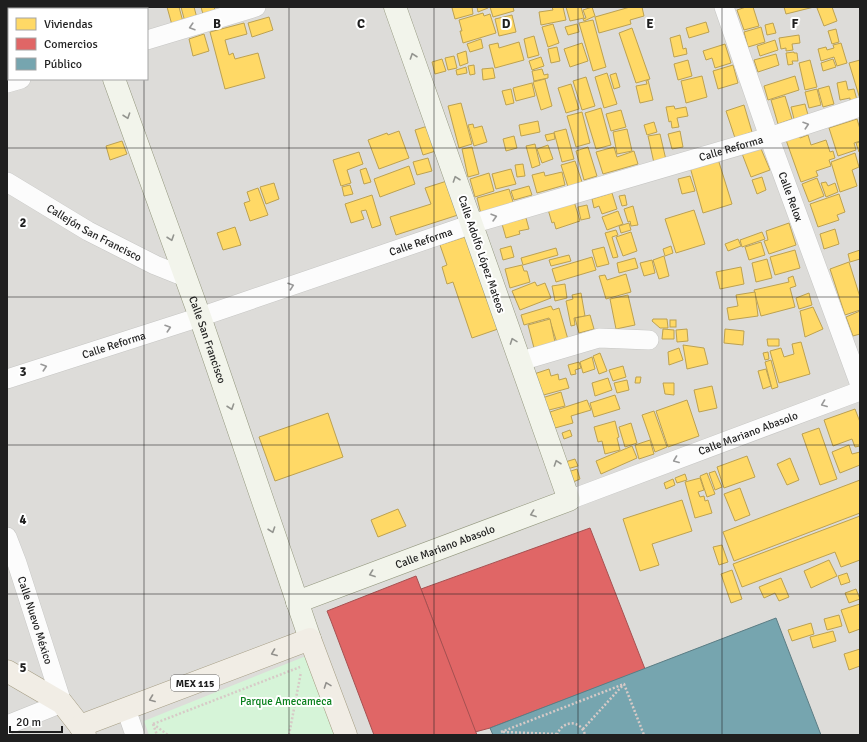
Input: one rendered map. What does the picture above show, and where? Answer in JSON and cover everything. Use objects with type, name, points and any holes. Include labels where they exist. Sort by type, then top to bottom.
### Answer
[{"type":"main road","name":"MEX 115","points":[[7,671],[62,703],[83,731],[126,709],[310,639]]},
{"type":"main road","points":[[310,639],[346,735]]},
{"type":"street","points":[[148,40],[256,7]]},
{"type":"street","name":"Calle Adolfo López Mateos","points":[[396,7],[570,500]]},
{"type":"street","name":"Calle Relox","points":[[724,7],[769,136],[860,385]]},
{"type":"street","points":[[7,83],[18,80]]},
{"type":"street","name":"Calle San Francisco","points":[[114,80],[200,317],[296,602]]},
{"type":"street","name":"Calle Reforma","points":[[7,379],[200,317],[472,224],[769,136],[860,107]]},
{"type":"street","name":"Callejón San Francisco","points":[[7,182],[88,231],[155,265],[185,277]]},
{"type":"street","points":[[521,361],[600,338],[649,340]]},
{"type":"street","name":"Calle Mariano Abasolo","points":[[296,602],[860,391]]},
{"type":"street","name":"Calle Nuevo México","points":[[7,537],[17,563],[62,703]]},
{"type":"street","points":[[296,602],[310,639]]},
{"type":"street","points":[[7,725],[62,703]]},
{"type":"street","points":[[126,709],[135,735]]},
{"type":"path","points":[[302,666],[304,673]]},
{"type":"path","points":[[153,724],[302,666]]},
{"type":"path","points":[[289,735],[302,666]]},
{"type":"path","points":[[583,729],[624,684]]},
{"type":"path","points":[[501,734],[624,684]]},
{"type":"path","points":[[624,684],[644,735]]},
{"type":"path","points":[[501,734],[557,734],[562,726],[575,723],[583,729],[585,735]]},
{"type":"path","points":[[153,724],[157,735]]},
{"type":"path","points":[[153,724],[168,735]]},
{"type":"shaded area","points":[[7,7],[860,7],[860,735],[7,735]]},
{"type":"green space","name":"Parque Amecameca","points":[[306,656],[336,735],[149,735],[144,721]]},
{"type":"building: Viviendas","points":[[167,7],[179,7],[183,22],[172,25]]},
{"type":"building: Viviendas","points":[[181,7],[194,7],[197,18],[185,22]]},
{"type":"building: Viviendas","points":[[201,7],[214,7],[217,14],[204,18]]},
{"type":"building: Viviendas","points":[[472,7],[473,14],[455,19],[452,8]]},
{"type":"building: Viviendas","points":[[477,7],[487,7],[488,8],[478,12]]},
{"type":"building: Viviendas","points":[[490,7],[513,7],[514,11],[493,17]]},
{"type":"building: Viviendas","points":[[552,7],[563,7],[566,20],[541,25],[539,12],[553,10]]},
{"type":"building: Viviendas","points":[[566,7],[581,7],[584,18],[570,21]]},
{"type":"building: Viviendas","points":[[592,7],[595,16],[584,21],[583,19],[586,18],[583,10]]},
{"type":"building: Viviendas","points":[[630,7],[642,7],[644,16],[630,20],[631,24],[599,33],[595,17]]},
{"type":"building: Viviendas","points":[[746,7],[753,7],[759,26],[744,30],[737,10]]},
{"type":"building: Viviendas","points":[[784,7],[814,7],[786,14]]},
{"type":"building: Viviendas","points":[[832,7],[837,21],[824,26],[817,8]]},
{"type":"building: Viviendas","points":[[483,13],[484,16],[490,14],[496,33],[463,43],[459,20]]},
{"type":"building: Viviendas","points":[[512,15],[516,32],[499,36],[495,19]]},
{"type":"building: Viviendas","points":[[269,17],[273,30],[252,37],[248,23]]},
{"type":"building: Viviendas","points":[[593,20],[606,67],[593,71],[579,23]]},
{"type":"building: Viviendas","points":[[706,22],[709,32],[689,38],[686,28]]},
{"type":"building: Viviendas","points":[[244,23],[247,34],[225,40],[229,55],[233,53],[235,59],[258,53],[265,78],[225,89],[210,32]]},
{"type":"building: Viviendas","points":[[773,23],[776,33],[767,35],[765,25]]},
{"type":"building: Viviendas","points":[[553,24],[559,43],[548,47],[542,27]]},
{"type":"building: Viviendas","points":[[577,24],[579,32],[568,35],[565,27]]},
{"type":"building: Viviendas","points":[[761,27],[765,42],[748,47],[744,32]]},
{"type":"building: Viviendas","points":[[632,28],[650,79],[636,83],[619,33]]},
{"type":"building: Viviendas","points":[[836,29],[839,42],[832,44],[828,31]]},
{"type":"building: Viviendas","points":[[204,34],[209,51],[193,56],[189,39]]},
{"type":"building: Viviendas","points":[[680,35],[683,49],[686,48],[687,54],[674,57],[670,38]]},
{"type":"building: Viviendas","points":[[799,35],[800,43],[792,44],[793,50],[786,51],[786,48],[781,49],[779,38]]},
{"type":"building: Viviendas","points":[[534,36],[539,55],[528,58],[524,39]]},
{"type":"building: Viviendas","points":[[481,39],[483,48],[470,52],[467,44]]},
{"type":"building: Viviendas","points":[[775,40],[778,50],[760,56],[757,46]]},
{"type":"building: Viviendas","points":[[519,42],[524,60],[495,68],[489,45],[498,43],[499,48]]},
{"type":"building: Viviendas","points":[[582,43],[588,61],[570,67],[564,49]]},
{"type":"building: Viviendas","points":[[841,43],[847,63],[837,66],[834,57],[821,61],[818,49],[826,47],[827,50],[834,48],[833,45]]},
{"type":"building: Viviendas","points":[[725,44],[731,63],[715,68],[712,58],[706,60],[703,51]]},
{"type":"building: Viviendas","points":[[557,47],[560,61],[551,63],[548,49]]},
{"type":"building: Viviendas","points":[[466,51],[468,63],[460,66],[457,54]]},
{"type":"building: Viviendas","points":[[786,53],[797,53],[798,61],[792,61],[793,64],[788,65]]},
{"type":"building: Viviendas","points":[[776,54],[779,65],[758,72],[754,60]]},
{"type":"building: Viviendas","points":[[454,56],[457,68],[448,70],[445,58]]},
{"type":"building: Viviendas","points":[[541,57],[544,66],[532,70],[529,61]]},
{"type":"building: Viviendas","points":[[442,59],[446,71],[435,74],[432,62]]},
{"type":"building: Viviendas","points":[[833,59],[836,67],[823,71],[821,63]]},
{"type":"building: Viviendas","points":[[688,60],[692,76],[678,80],[674,64]]},
{"type":"building: Viviendas","points":[[810,60],[817,87],[805,90],[799,63]]},
{"type":"building: Viviendas","points":[[860,60],[860,99],[849,63]]},
{"type":"building: Viviendas","points":[[474,65],[475,74],[470,75],[468,66]]},
{"type":"building: Viviendas","points":[[733,65],[738,83],[718,89],[713,71]]},
{"type":"building: Viviendas","points":[[466,67],[467,73],[457,75],[456,70]]},
{"type":"building: Viviendas","points":[[493,68],[495,78],[483,80],[482,69]]},
{"type":"building: Viviendas","points":[[542,69],[544,75],[548,74],[548,78],[534,81],[532,71]]},
{"type":"building: Viviendas","points":[[607,73],[617,104],[604,108],[595,77]]},
{"type":"building: Viviendas","points":[[616,73],[620,87],[614,89],[610,75]]},
{"type":"building: Viviendas","points":[[702,76],[707,97],[686,103],[681,81]]},
{"type":"building: Viviendas","points":[[795,76],[799,90],[768,100],[764,86]]},
{"type":"building: Viviendas","points":[[586,77],[595,106],[582,110],[573,81]]},
{"type":"building: Viviendas","points":[[545,79],[552,106],[541,110],[533,82]]},
{"type":"building: Viviendas","points":[[648,80],[653,100],[640,103],[636,86],[647,84],[646,81]]},
{"type":"building: Viviendas","points":[[846,81],[848,90],[854,89],[857,100],[850,102],[850,98],[840,100],[837,83]]},
{"type":"building: Viviendas","points":[[532,83],[535,96],[516,101],[513,88]]},
{"type":"building: Viviendas","points":[[571,84],[579,109],[566,113],[558,88]]},
{"type":"building: Viviendas","points":[[829,86],[834,104],[823,107],[818,89]]},
{"type":"building: Viviendas","points":[[511,89],[514,103],[506,105],[502,91]]},
{"type":"building: Viviendas","points":[[817,89],[821,105],[809,108],[805,92]]},
{"type":"building: Viviendas","points":[[785,96],[792,119],[778,124],[771,100]]},
{"type":"building: Viviendas","points":[[461,103],[472,144],[459,148],[448,106]]},
{"type":"building: Viviendas","points":[[805,104],[808,115],[794,119],[791,107]]},
{"type":"building: Viviendas","points":[[744,105],[752,132],[735,138],[726,111]]},
{"type":"building: Viviendas","points":[[674,106],[675,109],[686,107],[688,116],[677,118],[679,127],[672,128],[671,121],[669,122],[666,107]]},
{"type":"building: Viviendas","points":[[601,108],[611,145],[596,149],[585,113]]},
{"type":"building: Viviendas","points":[[621,110],[626,127],[611,131],[606,114]]},
{"type":"building: Viviendas","points":[[582,112],[590,143],[576,147],[567,116]]},
{"type":"building: Viviendas","points":[[857,119],[860,129],[860,141],[854,143],[856,150],[838,156],[829,128]]},
{"type":"building: Viviendas","points":[[538,121],[540,132],[521,136],[519,125]]},
{"type":"building: Viviendas","points":[[654,122],[657,132],[647,135],[644,125]]},
{"type":"building: Viviendas","points":[[434,124],[442,149],[423,155],[415,130]]},
{"type":"building: Viviendas","points":[[473,124],[474,128],[482,126],[487,142],[474,146],[468,125]]},
{"type":"building: Viviendas","points":[[566,129],[574,159],[562,162],[554,132]]},
{"type":"building: Viviendas","points":[[627,129],[632,151],[617,154],[613,132]]},
{"type":"building: Viviendas","points":[[399,131],[409,158],[379,169],[368,140],[387,133],[388,135]]},
{"type":"building: Viviendas","points":[[680,131],[683,147],[672,149],[668,134]]},
{"type":"building: Viviendas","points":[[554,133],[555,139],[547,141],[545,135]]},
{"type":"building: Viviendas","points":[[660,134],[666,160],[654,163],[648,136]]},
{"type":"building: Viviendas","points":[[808,135],[811,145],[826,140],[830,152],[833,151],[835,158],[829,160],[831,166],[816,171],[818,176],[801,182],[786,140]]},
{"type":"building: Viviendas","points":[[514,136],[517,148],[506,151],[503,139]]},
{"type":"building: Viviendas","points":[[122,141],[127,154],[110,160],[106,146]]},
{"type":"building: Viviendas","points":[[860,142],[860,152],[859,152],[856,143]]},
{"type":"building: Viviendas","points":[[535,144],[540,165],[532,168],[526,146]]},
{"type":"building: Viviendas","points":[[759,144],[770,170],[751,177],[741,151]]},
{"type":"building: Viviendas","points":[[548,145],[553,159],[542,163],[537,149]]},
{"type":"building: Viviendas","points":[[472,147],[479,174],[468,177],[462,149]]},
{"type":"building: Viviendas","points":[[588,147],[597,176],[584,180],[576,151]]},
{"type":"building: Viviendas","points":[[614,147],[617,157],[634,151],[638,164],[603,174],[596,152]]},
{"type":"building: Viviendas","points":[[359,152],[363,164],[347,170],[351,183],[341,186],[333,160]]},
{"type":"building: Viviendas","points":[[855,153],[859,167],[852,170],[857,186],[840,192],[831,162]]},
{"type":"building: Viviendas","points":[[428,158],[432,171],[417,175],[413,162]]},
{"type":"building: Viviendas","points":[[718,159],[732,204],[703,213],[690,167]]},
{"type":"building: Viviendas","points":[[575,161],[582,182],[568,187],[561,165]]},
{"type":"building: Viviendas","points":[[523,164],[525,176],[517,177],[515,165]]},
{"type":"building: Viviendas","points":[[409,166],[415,184],[380,197],[374,179]]},
{"type":"building: Viviendas","points":[[366,168],[371,182],[364,184],[360,170]]},
{"type":"building: Viviendas","points":[[511,169],[516,184],[496,189],[492,174]]},
{"type":"building: Viviendas","points":[[544,172],[545,176],[562,172],[565,185],[537,193],[532,175]]},
{"type":"building: Viviendas","points":[[489,173],[494,191],[475,197],[470,179]]},
{"type":"building: Viviendas","points":[[690,176],[695,191],[682,194],[678,179]]},
{"type":"building: Viviendas","points":[[762,177],[766,190],[757,194],[752,180]]},
{"type":"building: Viviendas","points":[[817,178],[824,196],[809,202],[802,184]]},
{"type":"building: Viviendas","points":[[450,180],[461,214],[396,235],[390,217],[431,204],[425,188]]},
{"type":"building: Viviendas","points":[[826,182],[828,186],[835,183],[838,192],[826,197],[821,183]]},
{"type":"building: Viviendas","points":[[274,183],[279,199],[266,204],[260,187]]},
{"type":"building: Viviendas","points":[[350,185],[353,194],[344,196],[342,187]]},
{"type":"building: Viviendas","points":[[529,186],[532,195],[514,200],[511,191]]},
{"type":"building: Viviendas","points":[[258,188],[268,215],[250,221],[244,203],[250,201],[247,192]]},
{"type":"building: Viviendas","points":[[509,189],[514,205],[481,214],[477,198]]},
{"type":"building: Viviendas","points":[[612,193],[617,209],[602,214],[599,206],[594,208],[592,199]]},
{"type":"building: Viviendas","points":[[839,194],[845,212],[837,215],[839,220],[818,227],[810,204]]},
{"type":"building: Viviendas","points":[[372,195],[381,225],[372,228],[366,210],[361,211],[364,219],[351,223],[345,204]]},
{"type":"building: Viviendas","points":[[625,195],[627,205],[622,206],[619,196]]},
{"type":"building: Viviendas","points":[[573,198],[580,221],[556,229],[554,222],[552,223],[547,206]]},
{"type":"building: Viviendas","points":[[587,205],[590,218],[581,220],[578,207]]},
{"type":"building: Viviendas","points":[[633,206],[638,225],[631,226],[630,221],[628,222],[624,209]]},
{"type":"building: Viviendas","points":[[694,210],[705,244],[676,253],[665,219]]},
{"type":"building: Viviendas","points":[[618,211],[623,224],[607,230],[602,217]]},
{"type":"building: Viviendas","points":[[526,218],[529,229],[519,231],[520,234],[506,238],[502,224]]},
{"type":"building: Viviendas","points":[[629,223],[631,230],[621,233],[619,226]]},
{"type":"building: Viviendas","points":[[789,223],[796,245],[769,254],[764,241],[768,240],[766,231]]},
{"type":"building: Viviendas","points":[[235,227],[241,245],[223,250],[217,233]]},
{"type":"building: Viviendas","points":[[835,229],[839,244],[824,249],[820,234]]},
{"type":"building: Viviendas","points":[[616,230],[618,235],[612,237],[618,257],[613,258],[605,233]]},
{"type":"building: Viviendas","points":[[631,232],[637,251],[623,256],[616,237]]},
{"type":"building: Viviendas","points":[[762,232],[765,239],[742,247],[740,240]]},
{"type":"building: Viviendas","points":[[468,236],[498,329],[472,338],[453,282],[447,284],[442,267],[447,265],[440,245]]},
{"type":"building: Viviendas","points":[[738,239],[741,246],[728,251],[725,244]]},
{"type":"building: Viviendas","points":[[761,242],[765,255],[749,260],[745,247]]},
{"type":"building: Viviendas","points":[[511,246],[514,257],[503,260],[500,249]]},
{"type":"building: Viviendas","points":[[671,246],[673,253],[665,256],[663,249]]},
{"type":"building: Viviendas","points":[[604,247],[609,264],[597,267],[592,250]]},
{"type":"building: Viviendas","points":[[556,248],[558,255],[523,265],[521,258]]},
{"type":"building: Viviendas","points":[[795,250],[800,268],[775,275],[770,257]]},
{"type":"building: Viviendas","points":[[860,250],[860,259],[850,262],[848,254]]},
{"type":"building: Viviendas","points":[[569,255],[571,261],[551,266],[549,260]]},
{"type":"building: Viviendas","points":[[664,256],[669,276],[659,279],[653,260]]},
{"type":"building: Viviendas","points":[[592,257],[596,270],[556,282],[552,269]]},
{"type":"building: Viviendas","points":[[635,258],[638,268],[619,273],[617,263]]},
{"type":"building: Viviendas","points":[[767,259],[772,278],[756,282],[752,263]]},
{"type":"building: Viviendas","points":[[652,260],[655,273],[644,276],[640,263]]},
{"type":"building: Viviendas","points":[[849,262],[860,297],[860,310],[845,315],[830,269]]},
{"type":"building: Viviendas","points":[[522,265],[524,271],[527,271],[530,282],[510,288],[505,269]]},
{"type":"building: Viviendas","points":[[741,267],[744,284],[720,289],[716,272]]},
{"type":"building: Viviendas","points":[[626,274],[631,292],[606,299],[599,276],[605,275],[607,280]]},
{"type":"building: Viviendas","points":[[793,276],[796,286],[790,288],[795,307],[761,316],[754,290],[789,282],[788,278]]},
{"type":"building: Viviendas","points":[[535,282],[537,286],[545,283],[551,298],[520,310],[512,291]]},
{"type":"building: Viviendas","points":[[565,284],[567,298],[555,301],[552,286]]},
{"type":"building: Viviendas","points":[[755,292],[758,316],[729,320],[727,308],[738,306],[736,295]]},
{"type":"building: Viviendas","points":[[581,293],[585,316],[574,318],[575,325],[571,326],[566,301],[573,299],[572,295]]},
{"type":"building: Viviendas","points":[[809,293],[812,305],[799,309],[796,298]]},
{"type":"building: Viviendas","points":[[628,295],[635,325],[616,329],[610,299]]},
{"type":"building: Viviendas","points":[[551,306],[553,310],[559,308],[569,343],[558,346],[549,318],[524,325],[521,315]]},
{"type":"building: Viviendas","points":[[813,307],[823,329],[805,337],[800,311]]},
{"type":"building: Viviendas","points":[[860,311],[860,334],[853,336],[846,317]]},
{"type":"building: Viviendas","points":[[590,315],[594,329],[579,333],[575,318]]},
{"type":"building: Viviendas","points":[[550,319],[555,342],[534,348],[528,325]]},
{"type":"building: Viviendas","points":[[653,319],[667,319],[668,328],[660,328],[652,321]]},
{"type":"building: Viviendas","points":[[670,320],[676,320],[676,327],[670,327]]},
{"type":"building: Viviendas","points":[[663,329],[674,330],[674,339],[662,339]]},
{"type":"building: Viviendas","points":[[687,329],[688,341],[677,342],[676,330]]},
{"type":"building: Viviendas","points":[[725,329],[744,331],[743,345],[724,343]]},
{"type":"building: Viviendas","points":[[767,339],[779,339],[779,346],[768,346]]},
{"type":"building: Viviendas","points":[[801,342],[810,374],[779,383],[770,351],[781,348],[784,357],[794,354],[792,344]]},
{"type":"building: Viviendas","points":[[683,345],[704,348],[708,364],[687,369]]},
{"type":"building: Viviendas","points":[[679,348],[683,360],[669,365],[668,352]]},
{"type":"building: Viviendas","points":[[768,352],[769,359],[765,360],[763,353]]},
{"type":"building: Viviendas","points":[[600,353],[607,371],[599,374],[593,356]]},
{"type":"building: Viviendas","points":[[592,357],[595,369],[583,373],[580,362]]},
{"type":"building: Viviendas","points":[[771,360],[778,387],[772,389],[765,362]]},
{"type":"building: Viviendas","points":[[579,362],[581,368],[575,370],[576,374],[571,375],[568,365]]},
{"type":"building: Viviendas","points":[[623,366],[626,377],[613,381],[609,370]]},
{"type":"building: Viviendas","points":[[549,369],[551,376],[558,374],[559,380],[566,378],[569,388],[540,396],[534,374]]},
{"type":"building: Viviendas","points":[[766,369],[771,386],[763,389],[758,371]]},
{"type":"building: Viviendas","points":[[636,377],[641,377],[640,383],[635,383]]},
{"type":"building: Viviendas","points":[[608,378],[612,390],[595,396],[592,383]]},
{"type":"building: Viviendas","points":[[627,380],[629,390],[617,393],[614,383]]},
{"type":"building: Viviendas","points":[[663,383],[674,383],[674,395],[665,394]]},
{"type":"building: Viviendas","points":[[712,386],[717,408],[699,412],[694,390]]},
{"type":"building: Viviendas","points":[[561,392],[565,406],[545,411],[542,398]]},
{"type":"building: Viviendas","points":[[615,395],[620,409],[594,417],[590,403]]},
{"type":"building: Viviendas","points":[[587,400],[591,410],[571,416],[573,423],[555,428],[550,412]]},
{"type":"building: Viviendas","points":[[687,400],[699,436],[668,447],[656,411]]},
{"type":"building: Viviendas","points":[[855,409],[860,422],[860,446],[855,447],[852,439],[833,446],[824,420]]},
{"type":"building: Viviendas","points":[[654,411],[667,447],[655,452],[642,415]]},
{"type":"building: Viviendas","points":[[328,413],[343,457],[275,481],[259,437]]},
{"type":"building: Viviendas","points":[[615,421],[619,437],[617,438],[620,450],[605,454],[602,441],[598,442],[594,427]]},
{"type":"building: Viviendas","points":[[631,423],[637,443],[625,447],[619,427]]},
{"type":"building: Viviendas","points":[[819,428],[837,479],[820,485],[802,434]]},
{"type":"building: Viviendas","points":[[570,430],[572,436],[564,439],[562,433]]},
{"type":"building: Viviendas","points":[[650,440],[654,454],[639,459],[635,445]]},
{"type":"building: Viviendas","points":[[849,445],[852,454],[860,452],[860,465],[840,473],[832,452]]},
{"type":"building: Viviendas","points":[[632,446],[637,458],[601,474],[596,461]]},
{"type":"building: Viviendas","points":[[747,456],[755,477],[724,488],[717,467]]},
{"type":"building: Viviendas","points":[[790,458],[799,480],[787,485],[777,464]]},
{"type":"building: Viviendas","points":[[575,459],[578,466],[567,469],[565,462]]},
{"type":"building: Viviendas","points":[[577,469],[580,479],[571,483],[568,472]]},
{"type":"building: Viviendas","points":[[715,471],[722,487],[715,490],[709,473]]},
{"type":"building: Viviendas","points":[[707,473],[715,494],[707,497],[700,476]]},
{"type":"building: Viviendas","points":[[685,474],[687,480],[677,483],[675,478]]},
{"type":"building: Viviendas","points":[[700,478],[704,490],[698,492],[700,497],[704,496],[705,501],[708,500],[712,513],[695,518],[685,482]]},
{"type":"building: Viviendas","points":[[673,479],[675,485],[666,489],[664,483]]},
{"type":"building: Viviendas","points":[[860,480],[860,513],[734,561],[723,532]]},
{"type":"building: Viviendas","points":[[740,488],[750,515],[735,521],[724,494]]},
{"type":"building: Viviendas","points":[[682,500],[692,531],[652,544],[659,565],[640,571],[623,519]]},
{"type":"building: Viviendas","points":[[398,509],[406,526],[378,537],[371,520]]},
{"type":"building: Viviendas","points":[[860,516],[860,560],[841,567],[835,552],[742,587],[733,564]]},
{"type":"building: Viviendas","points":[[722,545],[728,562],[719,565],[713,547]]},
{"type":"building: Viviendas","points":[[829,560],[837,576],[811,588],[804,571]]},
{"type":"building: Viviendas","points":[[732,570],[742,599],[731,603],[721,574]]},
{"type":"building: Viviendas","points":[[847,573],[850,582],[841,585],[838,576]]},
{"type":"building: Viviendas","points":[[781,578],[789,597],[779,601],[775,593],[764,598],[759,587]]},
{"type":"building: Viviendas","points":[[856,589],[860,599],[849,603],[845,593]]},
{"type":"building: Viviendas","points":[[860,604],[860,629],[849,633],[841,610]]},
{"type":"building: Viviendas","points":[[839,615],[842,626],[827,630],[824,619]]},
{"type":"building: Viviendas","points":[[811,623],[814,634],[792,641],[788,630]]},
{"type":"building: Viviendas","points":[[833,631],[836,641],[813,648],[810,637]]},
{"type":"building: Viviendas","points":[[860,649],[860,666],[849,670],[844,654]]},
{"type":"building: Comercios","points":[[590,528],[645,669],[490,728],[475,732],[421,589]]},
{"type":"building: Comercios","points":[[416,576],[477,735],[374,735],[327,611]]},
{"type":"building: Público","points":[[776,618],[821,735],[493,735],[490,728]]}]
